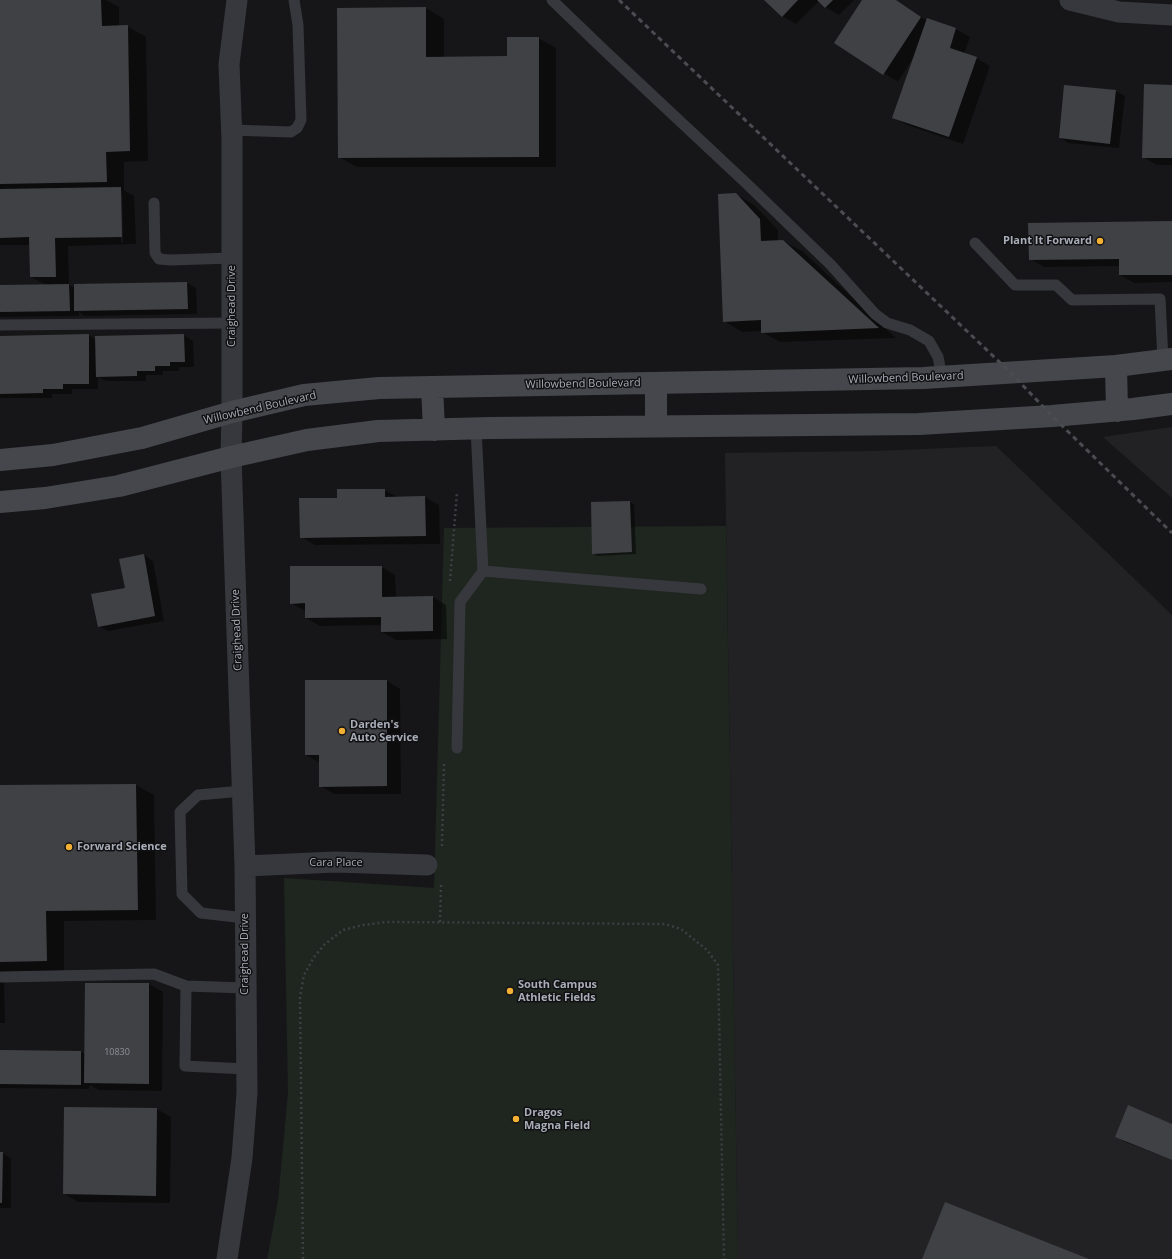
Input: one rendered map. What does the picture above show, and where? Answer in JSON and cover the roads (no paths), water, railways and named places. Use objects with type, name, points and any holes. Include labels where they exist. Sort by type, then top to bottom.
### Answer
[{"type":"main road","name":"Willowbend Boulevard","points":[[0,460],[53,455],[142,438],[232,412],[304,395],[379,388],[942,377],[1116,366],[1167,359]]},
{"type":"main road","points":[[1116,366],[1117,410]]},
{"type":"main road","points":[[656,383],[656,426]]},
{"type":"main road","points":[[432,387],[434,430]]},
{"type":"main road","points":[[0,502],[44,498],[119,486],[231,457],[307,440],[378,431],[476,428],[920,424],[1037,418],[1172,404]]},
{"type":"street","name":"Craighead Drive","points":[[227,1259],[242,1158],[247,1093],[245,866],[231,457],[232,258],[229,64],[237,0]]},
{"type":"street","points":[[1070,0],[1119,12],[1172,15]]},
{"type":"street","name":"Cara Place","points":[[245,866],[336,862],[427,865]]},
{"type":"lane","points":[[231,130],[291,132],[297,128],[301,120],[298,25],[294,0]]},
{"type":"lane","points":[[552,0],[831,265],[875,314],[887,323],[910,330],[929,341],[938,357],[942,377]]},
{"type":"lane","points":[[154,203],[155,253],[159,259],[232,258]]},
{"type":"lane","points":[[974,243],[1015,285],[1056,285],[1072,300],[1160,300],[1167,359]]},
{"type":"lane","points":[[0,325],[232,323]]},
{"type":"lane","points":[[457,748],[460,602],[483,572],[476,428]]},
{"type":"lane","points":[[483,572],[700,589]]},
{"type":"lane","points":[[242,791],[198,795],[180,812],[182,894],[201,913],[245,918]]},
{"type":"lane","points":[[2,977],[154,974],[186,986],[246,988]]},
{"type":"lane","points":[[186,986],[185,1066],[246,1069]]},
{"type":"railway","points":[[619,0],[1011,373],[1052,416],[1172,533]]},
{"type":"place","name":"Plant It Forward","points":[[1100,241]]},
{"type":"place","name":"Darden's Auto Service","points":[[342,731]]},
{"type":"place","name":"Forward Science","points":[[69,847]]},
{"type":"place","name":"South Campus Athletic Fields","points":[[510,991]]},
{"type":"place","name":"Dragos Magna Field","points":[[516,1119]]}]
